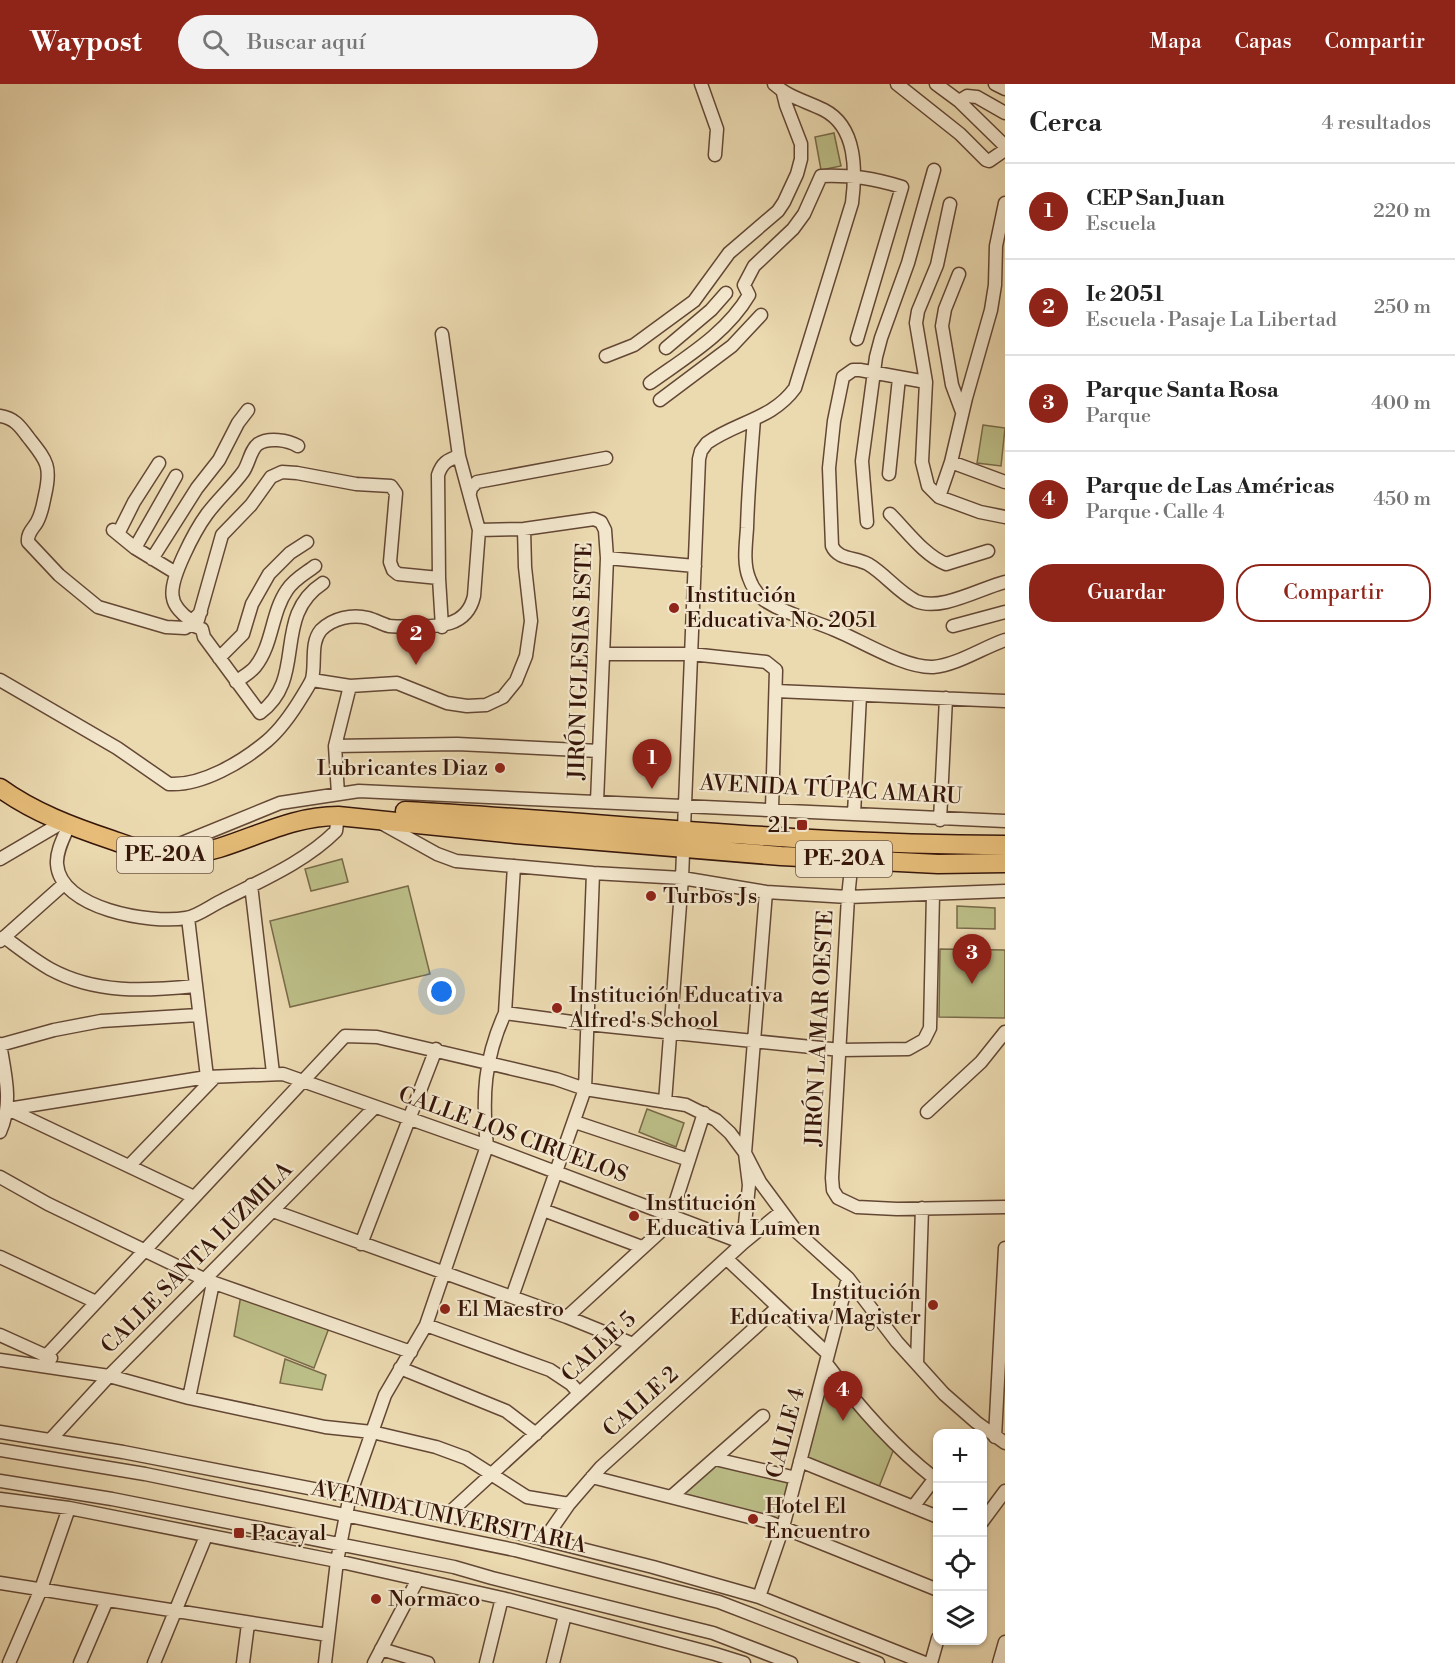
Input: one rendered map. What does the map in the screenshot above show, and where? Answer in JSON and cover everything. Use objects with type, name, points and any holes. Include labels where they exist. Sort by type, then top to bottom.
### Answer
[{"type":"highway","name":"PE-20A","points":[[0,788],[29,806],[66,823],[142,850],[164,855],[202,852],[284,824],[321,816],[374,819],[515,834],[683,840],[1005,845]]},
{"type":"highway","name":"PE-20A","points":[[338,816],[377,809],[516,817],[781,856],[938,864],[1005,863]]},
{"type":"street","points":[[701,84],[717,129],[715,155]]},
{"type":"street","points":[[665,1102],[682,878],[699,459],[707,443],[777,408],[788,399],[795,388],[852,203],[855,176],[850,145],[842,125],[824,110],[783,93],[774,84]]},
{"type":"street","points":[[897,84],[960,134],[988,161],[1005,150]]},
{"type":"street","points":[[936,84],[959,101],[1005,146]]},
{"type":"street","points":[[996,84],[1005,89]]},
{"type":"street","points":[[606,356],[634,345],[694,301],[729,253],[778,211],[797,174],[801,159],[801,144],[783,93]]},
{"type":"street","points":[[959,101],[967,96],[977,97],[1005,113]]},
{"type":"street","points":[[867,522],[862,461],[874,374],[881,338],[908,263],[934,170]]},
{"type":"street","points":[[650,383],[716,336],[744,303],[749,295],[744,285],[754,266],[793,229],[804,214],[819,178],[855,176],[872,178],[902,187],[857,339]]},
{"type":"street","points":[[939,497],[951,462],[962,412],[1000,279],[996,246],[1003,228],[1005,203]]},
{"type":"street","points":[[950,204],[933,280],[918,311],[916,323],[926,382],[922,462],[928,486],[939,497],[980,512],[1005,517]]},
{"type":"street","points":[[959,274],[945,309],[942,326],[952,385],[962,412]]},
{"type":"street","points":[[666,348],[711,310],[726,292]]},
{"type":"street","points":[[660,400],[732,346],[761,315]]},
{"type":"street","points":[[0,680],[117,748],[169,784],[179,785],[207,777],[235,763],[268,740],[297,705],[312,680],[315,645],[320,632],[332,622],[348,617],[366,618],[388,626],[442,627],[465,615],[472,606],[479,530],[459,456],[442,334]]},
{"type":"street","points":[[926,382],[853,370],[847,372],[840,382],[829,468],[831,541],[834,551],[838,555],[869,565],[906,594],[924,603],[944,602],[1005,582]]},
{"type":"street","points":[[889,474],[899,378]]},
{"type":"street","points":[[152,559],[197,488],[219,460],[238,423],[248,410]]},
{"type":"street","points":[[0,416],[11,418],[19,425],[41,453],[49,468],[49,480],[41,512],[27,536],[30,546],[98,607],[166,627],[179,628],[192,625],[198,620],[201,612],[222,535],[258,497],[268,479],[282,472],[356,484],[391,486],[396,493],[390,562],[393,570],[398,574],[439,579]]},
{"type":"street","points":[[754,419],[749,471],[746,559],[747,575],[762,599],[919,666],[933,667],[945,664],[1005,640]]},
{"type":"street","points":[[201,612],[189,620],[172,599],[176,573],[206,516],[244,470],[255,448],[265,441],[290,441],[297,446]]},
{"type":"street","points":[[442,627],[438,476],[440,468],[446,461],[459,456]]},
{"type":"street","points":[[470,493],[471,488],[477,482],[606,458]]},
{"type":"street","points":[[951,462],[1004,481],[1005,466]]},
{"type":"street","points":[[159,463],[115,532],[135,548],[176,573]]},
{"type":"street","points":[[135,548],[176,476]]},
{"type":"street","points":[[890,514],[923,547],[946,564],[988,551]]},
{"type":"street","name":"JIRÓN IGLESIAS ESTE","points":[[524,529],[594,519],[601,522],[605,530],[607,558],[597,802]]},
{"type":"street","points":[[312,680],[351,686],[397,683],[447,703],[467,706],[486,705],[503,697],[516,681],[523,664],[531,621],[524,529],[479,530]]},
{"type":"street","points":[[219,658],[243,634],[252,604],[269,574],[290,553],[308,542]]},
{"type":"street","points":[[607,558],[694,566]]},
{"type":"street","points":[[236,682],[259,662],[285,592],[297,579],[315,566]]},
{"type":"street","points":[[192,625],[202,629],[204,638],[260,713],[274,702],[282,686],[287,669],[295,616],[305,597],[323,583]]},
{"type":"street","points":[[953,626],[1005,612]]},
{"type":"street","points":[[604,654],[691,654],[766,662],[776,670],[772,809]]},
{"type":"street","points":[[338,794],[335,746],[351,686]]},
{"type":"street","points":[[776,691],[1005,701]]},
{"type":"street","points":[[854,814],[860,695]]},
{"type":"street","points":[[940,820],[946,698]]},
{"type":"street","points":[[335,746],[457,744],[599,752]]},
{"type":"street","name":"AVENIDA TÚPAC AMARU","points":[[164,855],[177,846],[280,804],[359,791],[684,807],[772,809],[940,820],[1005,821]]},
{"type":"street","points":[[66,823],[57,854],[58,874],[64,884],[81,898],[119,912],[147,918],[188,918],[309,854],[336,831],[338,816]]},
{"type":"street","points":[[374,819],[446,858],[514,866],[682,878],[766,892],[848,897],[1005,891]]},
{"type":"street","points":[[0,859],[66,823]]},
{"type":"street","name":"JIRÓN LA MAR OESTE","points":[[852,859],[848,897],[833,1190],[838,1198],[857,1207],[922,1208]]},
{"type":"street","points":[[325,1663],[340,1544],[350,1495],[385,1395],[426,1325],[487,1146],[484,1116],[487,1064],[505,1013],[514,866]]},
{"type":"street","points":[[512,1297],[585,1089],[593,873]]},
{"type":"street","points":[[64,884],[2,939],[51,969],[108,989],[195,986]]},
{"type":"street","points":[[251,885],[273,1073]]},
{"type":"street","points":[[743,1243],[749,1185],[746,1153],[766,892]]},
{"type":"street","points":[[505,1013],[587,1024],[841,1050],[908,1048],[924,1041],[930,1028],[933,894]]},
{"type":"street","points":[[129,1166],[211,1077],[198,1015],[188,918]]},
{"type":"street","points":[[0,1132],[8,1109],[0,1045],[101,1020],[198,1015]]},
{"type":"street","points":[[927,1112],[981,1062],[1005,1032]]},
{"type":"street","points":[[46,1356],[345,1036],[377,1037],[556,1078],[585,1089],[687,1105],[716,1120],[746,1153],[760,1182],[781,1212],[814,1249],[848,1278],[917,1365],[944,1394],[1000,1440]]},
{"type":"street","points":[[361,1244],[436,1049]]},
{"type":"street","name":"CALLE LOS CIRUELOS","points":[[8,1109],[211,1077],[283,1074],[487,1146],[743,1243]]},
{"type":"street","name":"CALLE SANTA LUZMILA","points":[[51,1439],[109,1376],[209,1281],[273,1211],[375,1107]]},
{"type":"street","points":[[8,1109],[194,1197]]},
{"type":"street","points":[[567,1317],[661,1230],[671,1216],[704,1113]]},
{"type":"street","points":[[575,1122],[689,1160]]},
{"type":"street","points":[[0,1178],[48,1204],[209,1281],[411,1352]]},
{"type":"street","points":[[917,1365],[922,1208],[1005,1207]]},
{"type":"street","points":[[543,1210],[642,1247]]},
{"type":"street","points":[[273,1211],[567,1317],[633,1344]]},
{"type":"street","name":"CALLE 5","points":[[447,1515],[743,1243],[781,1212]]},
{"type":"street","points":[[1000,1440],[1005,1248]]},
{"type":"street","points":[[0,1257],[96,1302]]},
{"type":"street","points":[[727,1258],[778,1306],[827,1359],[878,1427],[917,1465],[933,1474]]},
{"type":"street","name":"CALLE 4","points":[[759,1597],[783,1527],[848,1278]]},
{"type":"street","points":[[189,1398],[209,1281]]},
{"type":"street","name":"CALLE 2","points":[[544,1540],[569,1504],[592,1477],[778,1306]]},
{"type":"street","points":[[426,1325],[550,1370],[571,1384],[579,1393]]},
{"type":"street","points":[[0,1335],[73,1370]]},
{"type":"street","points":[[0,1360],[109,1376],[189,1398],[325,1427],[372,1432],[436,1447],[466,1458],[527,1497],[569,1504]]},
{"type":"street","points":[[400,1368],[506,1411],[536,1434]]},
{"type":"street","points":[[671,1497],[764,1416]]},
{"type":"street","points":[[971,1429],[976,1422]]},
{"type":"street","points":[[0,1432],[138,1455],[447,1515],[626,1560],[759,1597],[925,1663]]},
{"type":"street","name":"AVENIDA UNIVERSITARIA","points":[[0,1450],[202,1485],[515,1550],[719,1602],[878,1663]]},
{"type":"street","points":[[138,1455],[202,1485]]},
{"type":"street","points":[[715,1459],[796,1478]]},
{"type":"street","points":[[800,1461],[933,1515]]},
{"type":"street","points":[[592,1477],[783,1527],[933,1588]]},
{"type":"street","points":[[913,1507],[933,1480]]},
{"type":"street","points":[[0,1481],[112,1499],[454,1567],[713,1633],[791,1663]]},
{"type":"street","points":[[987,1515],[1005,1491]]},
{"type":"street","points":[[0,1498],[69,1508],[338,1561],[502,1598],[715,1658],[744,1663]]},
{"type":"street","points":[[9,1663],[40,1589],[69,1508]]},
{"type":"street","points":[[154,1663],[206,1536]]},
{"type":"street","points":[[626,1560],[693,1595]]},
{"type":"street","points":[[374,1663],[418,1579]]},
{"type":"street","points":[[0,1583],[328,1635]]},
{"type":"street","points":[[522,1586],[592,1622]]},
{"type":"street","points":[[486,1663],[502,1598]]},
{"type":"street","points":[[80,1663],[106,1600]]},
{"type":"street","points":[[553,1663],[565,1615]]},
{"type":"street","points":[[243,1663],[248,1624]]},
{"type":"street","points":[[809,1636],[898,1653]]},
{"type":"street","points":[[999,1663],[1005,1642]]},
{"type":"street","points":[[931,1663],[936,1645]]},
{"type":"street","points":[[381,1649],[428,1663]]},
{"type":"green space","points":[[834,133],[841,166],[821,170],[815,137]]},
{"type":"green space","points":[[983,425],[1005,428],[1001,466],[977,463]]},
{"type":"green space","points":[[342,859],[348,882],[311,891],[305,869]]},
{"type":"green space","points":[[408,886],[430,974],[290,1007],[270,921]]},
{"type":"green space","points":[[957,906],[995,908],[995,929],[957,928]]},
{"type":"green space","points":[[940,949],[1005,950],[1005,1018],[939,1017]]},
{"type":"green space","points":[[647,1109],[684,1123],[676,1147],[639,1132]]},
{"type":"green space","points":[[241,1295],[329,1328],[314,1368],[234,1336]]},
{"type":"green space","points":[[285,1359],[326,1375],[322,1390],[280,1383]]},
{"type":"green space","points":[[828,1371],[895,1446],[879,1487],[805,1457]]},
{"type":"green space","points":[[715,1462],[789,1482],[780,1520],[681,1493]]},
{"type":"place","name":"Institución Educativa No. 2051","points":[[674,608]]},
{"type":"place","name":"Ie 2051","points":[[416,665]]},
{"type":"place","name":"Lubricantes Diaz","points":[[500,768]]},
{"type":"place","name":"CEP San Juan","points":[[652,789]]},
{"type":"place","name":"21","points":[[802,825]]},
{"type":"place","name":"Turbos Js","points":[[651,896]]},
{"type":"place","name":"Parque Santa Rosa","points":[[972,984]]},
{"type":"place","name":"Institución Educativa Alfred's School","points":[[557,1008]]},
{"type":"place","name":"Institución Educativa Lumen","points":[[634,1216]]},
{"type":"place","name":"Institución Educativa Magister","points":[[933,1305]]},
{"type":"place","name":"El Maestro","points":[[445,1309]]},
{"type":"place","name":"Parque de Las Américas","points":[[843,1421]]},
{"type":"place","name":"Hotel El Encuentro","points":[[753,1519]]},
{"type":"place","name":"Pacayal","points":[[239,1533]]},
{"type":"place","name":"Normaco","points":[[376,1599]]}]
